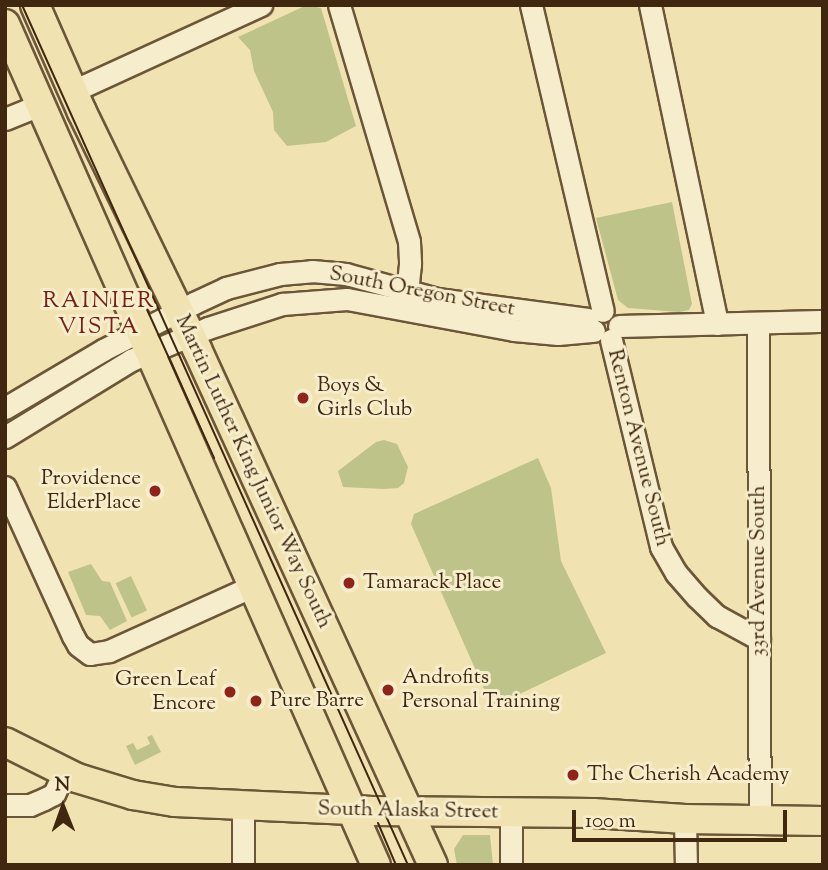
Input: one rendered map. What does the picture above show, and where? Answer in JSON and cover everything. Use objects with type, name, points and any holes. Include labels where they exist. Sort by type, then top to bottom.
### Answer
[{"type":"main road","name":"Martin Luther King Junior Way South","points":[[35,5],[433,865]]},
{"type":"main road","name":"Martin Luther King Junior Way South","points":[[5,24],[376,865]]},
{"type":"main road","name":"South Alaska Street","points":[[5,742],[64,773],[133,795],[175,802],[243,807],[410,812],[593,813],[685,819],[823,821]]},
{"type":"street","points":[[73,91],[261,5]]},
{"type":"street","points":[[339,5],[408,242],[407,299]]},
{"type":"street","name":"Renton Avenue South","points":[[531,5],[603,325],[661,547],[676,573],[697,597],[718,616],[759,639]]},
{"type":"street","points":[[650,5],[717,324]]},
{"type":"street","points":[[5,119],[40,105]]},
{"type":"street","name":"South Oregon Street","points":[[184,323],[226,288],[280,274],[312,271],[346,274],[407,299]]},
{"type":"street","name":"South Oregon Street","points":[[184,323],[282,304],[346,299],[447,300],[603,325],[823,321]]},
{"type":"street","points":[[5,408],[103,350],[145,342],[184,323]]},
{"type":"street","name":"33rd Avenue South","points":[[758,323],[760,820]]},
{"type":"street","points":[[5,437],[112,371],[145,342]]},
{"type":"street","points":[[5,486],[73,636],[78,645],[90,654],[109,651],[253,586]]},
{"type":"street","points":[[5,804],[30,805],[54,794],[64,773]]},
{"type":"street","points":[[243,807],[243,865]]},
{"type":"street","points":[[511,813],[511,865]]},
{"type":"street","points":[[685,819],[686,865]]},
{"type":"green space","points":[[307,5],[321,8],[356,126],[326,142],[287,146],[274,130],[273,112],[254,71],[250,50],[238,37]]},
{"type":"green space","points":[[672,202],[692,304],[689,310],[679,312],[628,308],[618,300],[596,218]]},
{"type":"green space","points":[[384,440],[397,444],[408,467],[404,483],[398,488],[384,489],[343,487],[338,471],[376,442]]},
{"type":"green space","points":[[538,458],[551,488],[561,561],[606,653],[492,707],[411,524],[414,514]]},
{"type":"green space","points":[[91,564],[102,581],[110,582],[127,621],[110,630],[100,616],[86,615],[68,572]]},
{"type":"green space","points":[[131,576],[147,610],[132,618],[116,583]]},
{"type":"green space","points":[[152,735],[161,752],[135,765],[126,746],[133,743],[137,750],[150,744],[147,737]]},
{"type":"green space","points":[[463,835],[490,835],[493,865],[457,865],[454,849]]},
{"type":"tram line","points":[[22,5],[408,865]]},
{"type":"tram line","points":[[145,305],[214,458]]},
{"type":"tram line","points":[[378,823],[396,865]]},
{"type":"place","name":"Boys & Girls Club","points":[[303,398]]},
{"type":"place","name":"Providence ElderPlace","points":[[155,491]]},
{"type":"place","name":"Tamarack Place","points":[[349,583]]},
{"type":"place","name":"Androfits Personal Training","points":[[388,690]]},
{"type":"place","name":"Green Leaf Encore","points":[[230,692]]},
{"type":"place","name":"Pure Barre","points":[[256,701]]},
{"type":"place","name":"The Cherish Academy","points":[[573,775]]},
{"type":"district","name":"RAINIER VISTA","points":[[99,315]]}]
